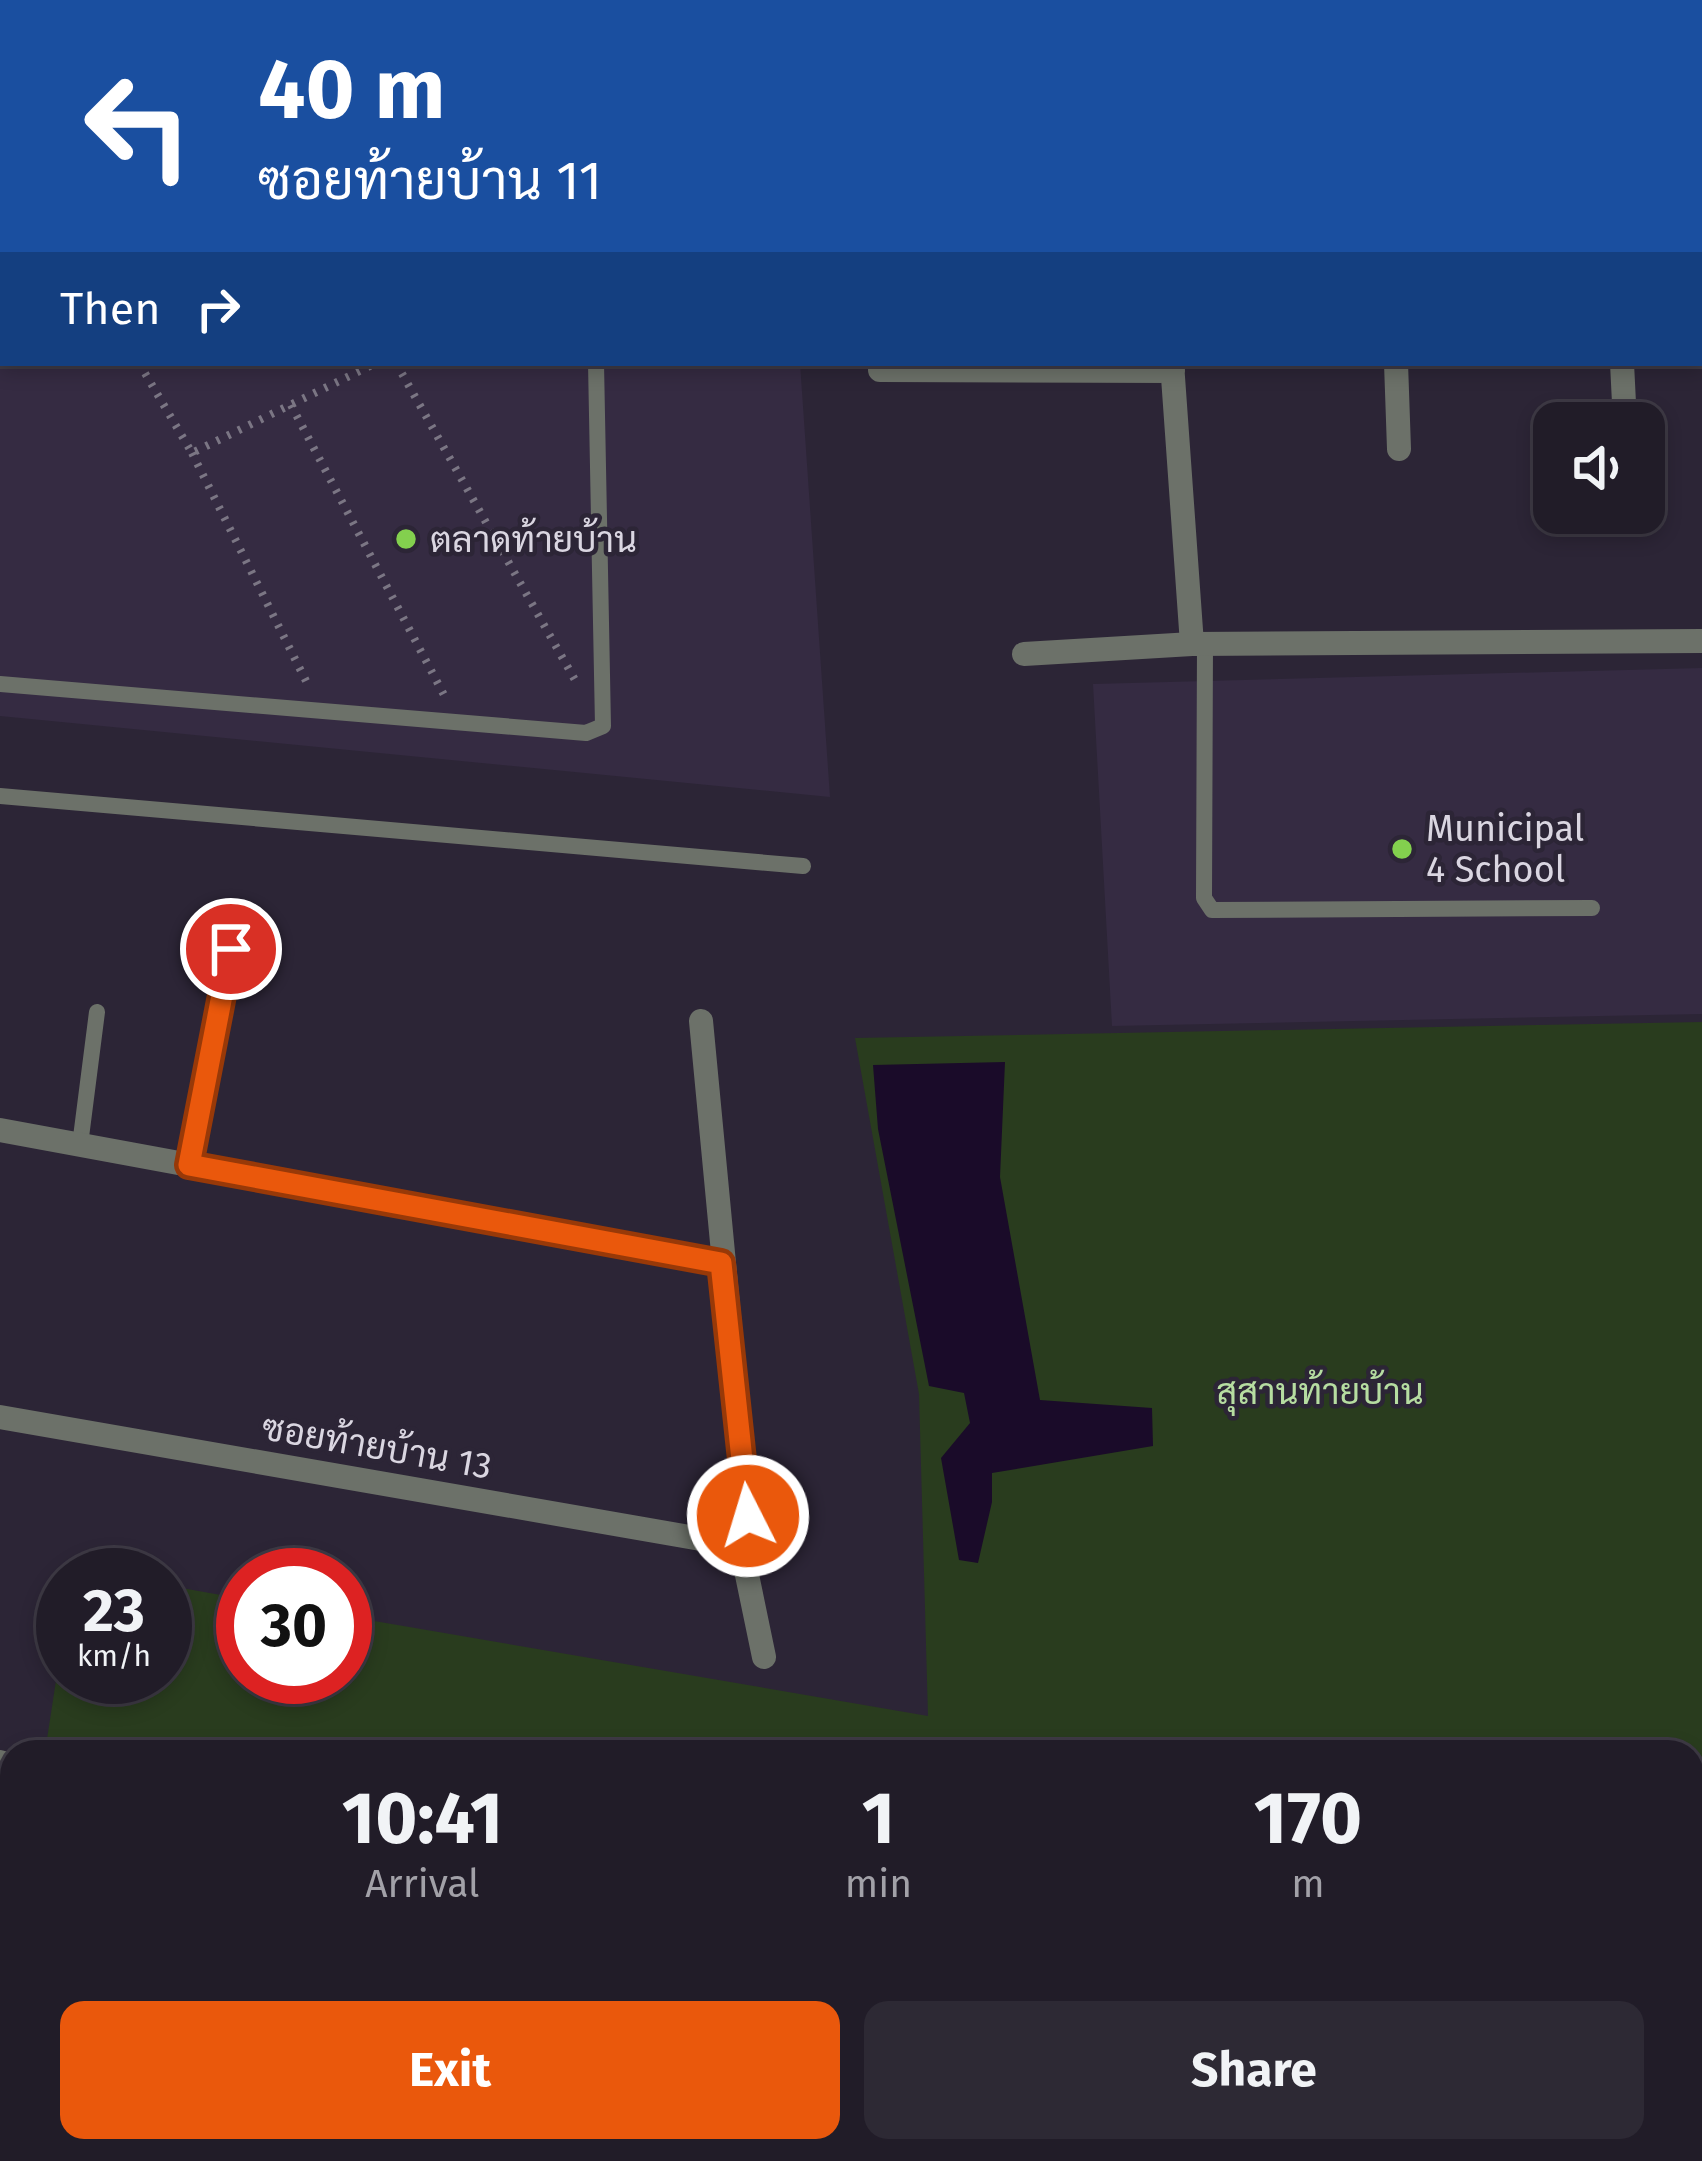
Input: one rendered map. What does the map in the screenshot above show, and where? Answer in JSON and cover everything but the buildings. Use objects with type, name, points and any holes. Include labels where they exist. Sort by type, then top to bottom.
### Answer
[{"type":"street","points":[[1396,366],[1399,449]]},
{"type":"street","points":[[1622,366],[1623,402]]},
{"type":"street","points":[[880,370],[1173,367],[1198,644]]},
{"type":"street","points":[[1024,654],[1198,644],[1702,640]]},
{"type":"street","points":[[701,1021],[748,1516],[748,1535],[741,1546],[764,1657]]},
{"type":"street","points":[[0,1130],[721,1263]]},
{"type":"street","name":"ซอยท้ายบ้าน 13","points":[[0,1417],[741,1546]]},
{"type":"lane","points":[[0,684],[586,733],[603,726],[596,366]]},
{"type":"lane","points":[[1198,644],[1204,898],[1211,910],[1592,908]]},
{"type":"lane","points":[[0,796],[803,866]]},
{"type":"lane","points":[[189,1165],[231,949]]},
{"type":"lane","points":[[80,1145],[97,1012]]},
{"type":"path","points":[[141,366],[192,453],[320,712]]},
{"type":"path","points":[[192,453],[370,366]]},
{"type":"path","points":[[399,366],[586,700],[603,705]]},
{"type":"path","points":[[291,404],[459,723]]},
{"type":"shaded area","name":"ตลาดท้ายบ้าน","points":[[0,366],[800,366],[830,797],[0,716]]},
{"type":"shaded area","name":"Municipal 4 School","points":[[1702,668],[1702,1014],[1112,1026],[1093,684]]},
{"type":"shaded area","points":[[1005,1062],[1000,1177],[1040,1400],[1152,1408],[1153,1446],[992,1473],[992,1502],[978,1563],[959,1560],[941,1458],[970,1423],[964,1393],[929,1386],[878,1129],[873,1065]]},
{"type":"green space","name":"สุสานท้ายบ้าน","points":[[1702,1022],[1702,1740],[47,1740],[52,1704],[192,1704],[192,1590],[216,1594],[216,1704],[372,1704],[372,1621],[928,1716],[919,1394],[855,1038]]},
{"type":"place","name":"ตลาดท้ายบ้าน","points":[[406,539]]},
{"type":"place","name":"Municipal 4 School","points":[[1402,849]]},
{"type":"route","points":[[231,949],[189,1165],[721,1263],[748,1516]]}]
